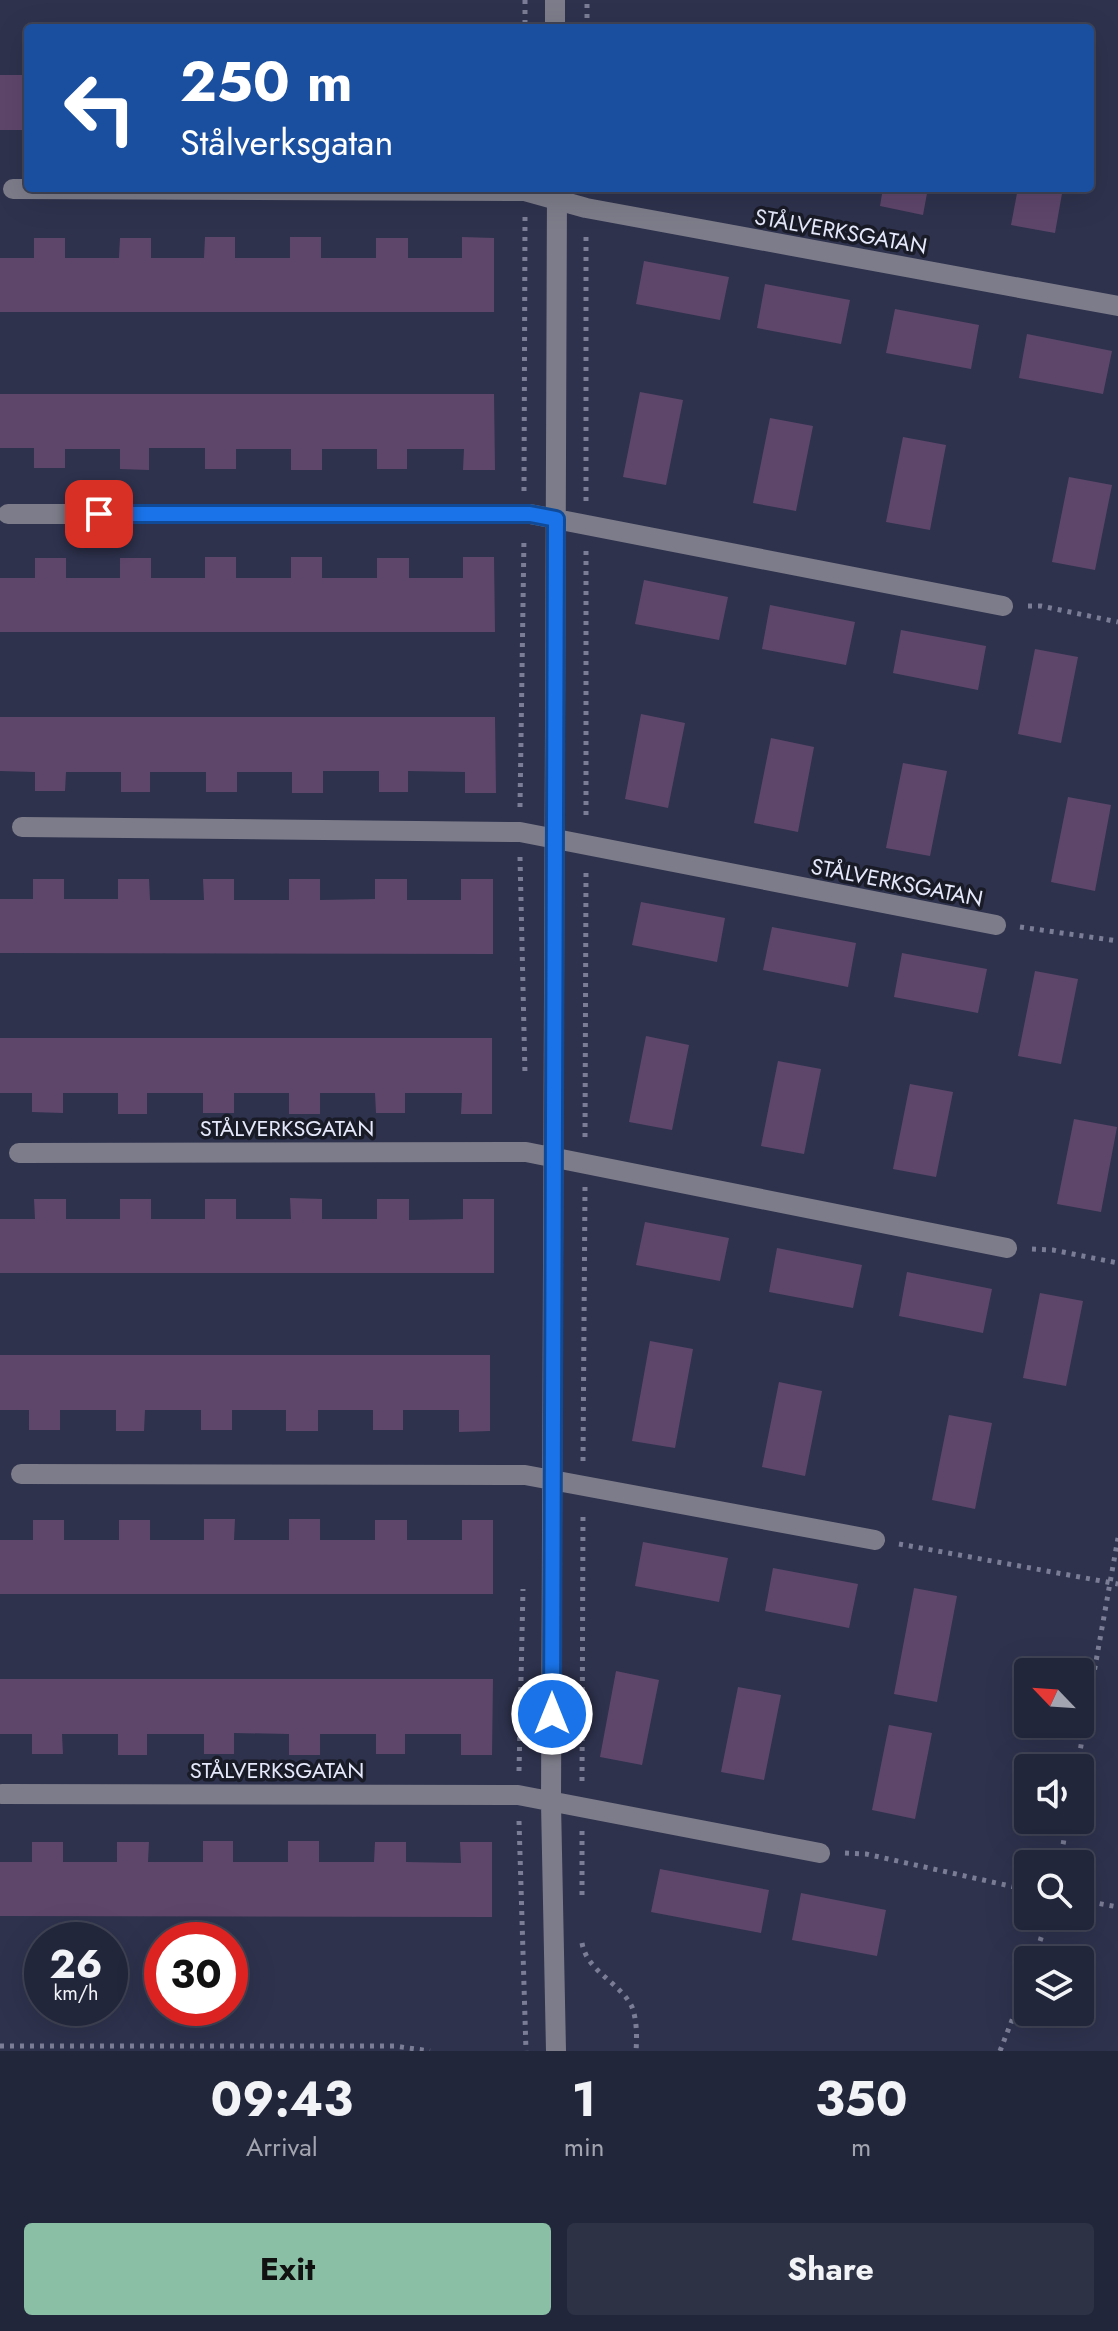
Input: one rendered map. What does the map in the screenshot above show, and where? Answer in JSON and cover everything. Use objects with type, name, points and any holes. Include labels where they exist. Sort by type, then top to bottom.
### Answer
[{"type":"street","points":[[555,0],[555,24]]},
{"type":"street","name":"STÅLVERKSGATAN","points":[[13,189],[24,189]]},
{"type":"street","name":"STÅLVERKSGATAN","points":[[536,192],[557,194],[586,208],[1118,306]]},
{"type":"street","points":[[556,2051],[551,1803],[557,194]]},
{"type":"street","points":[[8,514],[524,514],[1003,606]]},
{"type":"street","name":"STÅLVERKSGATAN","points":[[22,827],[520,832],[996,925]]},
{"type":"street","name":"STÅLVERKSGATAN","points":[[19,1153],[526,1152],[1007,1248]]},
{"type":"street","points":[[21,1474],[510,1474],[553,1479],[875,1540]]},
{"type":"street","name":"STÅLVERKSGATAN","points":[[2,1794],[518,1795],[820,1853]]},
{"type":"path","points":[[525,0],[525,24]]},
{"type":"path","points":[[587,0],[587,24]]},
{"type":"path","points":[[525,192],[520,832],[525,1088]]},
{"type":"path","points":[[582,1915],[586,208]]},
{"type":"path","points":[[1003,606],[1041,606],[1118,622]]},
{"type":"path","points":[[996,925],[1046,929],[1118,941]]},
{"type":"path","points":[[1007,1248],[1053,1250],[1118,1263]]},
{"type":"path","points":[[1079,1754],[1118,1538]]},
{"type":"path","points":[[875,1540],[1118,1584]]},
{"type":"path","points":[[523,1581],[518,1795],[526,2051]]},
{"type":"path","points":[[820,1853],[866,1854],[1014,1887]]},
{"type":"path","points":[[1094,1903],[1118,1907]]},
{"type":"path","points":[[582,1931],[585,1955],[631,2005],[636,2028],[636,2051]]},
{"type":"path","points":[[1000,2051],[1014,2015]]},
{"type":"path","points":[[0,2046],[56,2049],[394,2046],[430,2051]]},
{"type":"building","points":[[0,75],[24,75],[24,130],[0,130]]},
{"type":"building","points":[[882,192],[927,192],[923,215],[880,206]]},
{"type":"building","points":[[1017,192],[1062,192],[1055,233],[1011,225]]},
{"type":"building","points":[[205,237],[235,237],[235,258],[290,258],[290,237],[321,237],[321,258],[376,258],[376,238],[408,238],[408,258],[462,258],[462,237],[494,238],[494,312],[0,312],[0,258],[34,258],[34,238],[65,238],[65,258],[119,258],[120,238],[151,238],[151,258],[204,258]]},
{"type":"building","points":[[644,261],[729,277],[720,320],[636,304]]},
{"type":"building","points":[[765,284],[850,300],[841,344],[757,328]]},
{"type":"building","points":[[895,309],[979,325],[971,369],[886,353]]},
{"type":"building","points":[[1027,334],[1112,351],[1103,394],[1019,378]]},
{"type":"building","points":[[640,392],[683,400],[666,485],[623,477]]},
{"type":"building","points":[[0,394],[494,394],[495,470],[463,470],[464,449],[407,449],[407,469],[377,469],[377,449],[322,449],[322,470],[291,470],[291,449],[236,449],[236,469],[205,469],[205,448],[149,448],[149,470],[120,469],[120,449],[65,449],[65,468],[34,468],[34,448],[0,448]]},
{"type":"building","points":[[770,418],[813,426],[796,511],[753,503]]},
{"type":"building","points":[[903,437],[946,445],[930,530],[886,522]]},
{"type":"building","points":[[1069,477],[1112,485],[1095,570],[1052,562]]},
{"type":"building","points":[[205,557],[236,557],[236,578],[291,578],[291,557],[322,557],[322,578],[377,578],[377,558],[409,558],[409,578],[463,578],[463,557],[494,557],[495,632],[0,632],[0,578],[35,578],[35,558],[66,558],[66,578],[120,578],[120,558],[151,558],[151,578],[205,578]]},
{"type":"building","points":[[644,580],[728,597],[719,640],[635,624]]},
{"type":"building","points":[[770,605],[855,622],[846,665],[762,649]]},
{"type":"building","points":[[901,630],[986,646],[978,690],[893,673]]},
{"type":"building","points":[[1035,649],[1078,657],[1061,743],[1018,734]]},
{"type":"building","points":[[641,714],[685,723],[668,808],[625,799]]},
{"type":"building","points":[[0,717],[495,717],[496,793],[465,793],[465,772],[408,771],[408,792],[379,792],[379,771],[323,771],[323,793],[292,793],[292,772],[237,772],[237,792],[206,792],[206,772],[150,772],[150,792],[121,792],[121,772],[66,772],[65,791],[35,791],[35,772],[0,771]]},
{"type":"building","points":[[771,738],[814,747],[798,832],[754,823]]},
{"type":"building","points":[[903,763],[947,771],[930,856],[886,848]]},
{"type":"building","points":[[1068,797],[1111,805],[1095,891],[1051,882]]},
{"type":"building","points":[[33,879],[64,879],[64,899],[118,899],[118,879],[149,879],[150,900],[204,900],[203,879],[234,879],[234,900],[289,900],[289,879],[320,879],[320,900],[375,899],[375,879],[407,879],[407,900],[461,900],[461,879],[493,879],[493,954],[0,953],[0,899],[33,899]]},
{"type":"building","points":[[641,902],[725,918],[717,962],[632,945]]},
{"type":"building","points":[[772,927],[856,943],[848,987],[763,970]]},
{"type":"building","points":[[902,953],[987,969],[978,1013],[894,997]]},
{"type":"building","points":[[1035,971],[1078,979],[1061,1064],[1018,1056]]},
{"type":"building","points":[[646,1036],[689,1045],[672,1130],[629,1122]]},
{"type":"building","points":[[0,1038],[492,1038],[492,1114],[461,1114],[462,1093],[405,1093],[405,1113],[376,1113],[375,1093],[320,1093],[320,1114],[289,1114],[289,1093],[234,1093],[234,1113],[203,1113],[203,1093],[147,1093],[147,1114],[118,1114],[118,1093],[63,1093],[63,1113],[32,1112],[32,1093],[0,1093]]},
{"type":"building","points":[[778,1061],[821,1069],[804,1154],[761,1146]]},
{"type":"building","points":[[910,1084],[953,1092],[936,1177],[893,1169]]},
{"type":"building","points":[[1074,1119],[1117,1127],[1101,1212],[1057,1204]]},
{"type":"building","points":[[290,1198],[322,1199],[322,1219],[377,1219],[377,1199],[409,1199],[409,1220],[463,1219],[463,1199],[494,1199],[494,1273],[0,1273],[0,1219],[35,1219],[34,1199],[66,1199],[66,1219],[120,1219],[120,1199],[151,1199],[151,1219],[205,1219],[205,1199],[236,1199],[236,1219],[291,1219]]},
{"type":"building","points":[[645,1222],[729,1238],[720,1281],[636,1265]]},
{"type":"building","points":[[777,1248],[862,1265],[853,1308],[769,1292]]},
{"type":"building","points":[[907,1272],[992,1289],[983,1333],[899,1316]]},
{"type":"building","points":[[1040,1293],[1083,1301],[1066,1386],[1023,1378]]},
{"type":"building","points":[[650,1341],[693,1349],[675,1448],[632,1441]]},
{"type":"building","points":[[0,1355],[490,1355],[490,1431],[459,1432],[459,1410],[403,1410],[403,1430],[373,1430],[373,1410],[318,1410],[318,1431],[286,1431],[286,1410],[232,1410],[232,1430],[201,1430],[201,1410],[145,1410],[144,1431],[116,1431],[116,1410],[60,1410],[60,1430],[29,1430],[29,1410],[0,1410]]},
{"type":"building","points":[[779,1382],[822,1391],[805,1476],[762,1467]]},
{"type":"building","points":[[949,1415],[992,1423],[975,1509],[932,1500]]},
{"type":"building","points":[[204,1519],[235,1519],[234,1540],[289,1540],[289,1519],[320,1519],[320,1540],[375,1540],[375,1520],[407,1520],[407,1540],[462,1540],[462,1520],[493,1520],[493,1594],[0,1594],[0,1540],[33,1540],[33,1520],[64,1520],[64,1540],[119,1540],[119,1520],[150,1520],[150,1540],[204,1540]]},
{"type":"building","points":[[643,1542],[728,1558],[719,1602],[635,1586]]},
{"type":"building","points":[[773,1568],[858,1584],[849,1628],[765,1611]]},
{"type":"building","points":[[914,1588],[957,1596],[937,1702],[894,1694]]},
{"type":"building","points":[[616,1671],[659,1680],[642,1765],[600,1757]]},
{"type":"building","points":[[0,1679],[493,1679],[492,1755],[461,1755],[461,1734],[405,1734],[405,1754],[376,1754],[376,1734],[320,1734],[320,1755],[289,1755],[289,1734],[234,1733],[234,1754],[204,1754],[204,1734],[147,1734],[147,1755],[118,1755],[118,1734],[62,1734],[63,1754],[32,1754],[32,1734],[0,1734]]},
{"type":"building","points":[[738,1687],[781,1695],[764,1780],[721,1772]]},
{"type":"building","points":[[889,1725],[932,1733],[915,1819],[872,1810]]},
{"type":"building","points":[[203,1841],[233,1841],[233,1862],[288,1862],[288,1841],[319,1841],[319,1862],[374,1862],[375,1842],[406,1842],[406,1862],[461,1863],[460,1842],[492,1842],[492,1917],[0,1916],[0,1862],[32,1862],[32,1842],[63,1842],[63,1862],[117,1862],[117,1842],[149,1842],[148,1862],[203,1862]]},
{"type":"building","points":[[660,1869],[769,1890],[761,1933],[651,1912]]},
{"type":"building","points":[[801,1893],[886,1910],[877,1956],[792,1940]]},
{"type":"route","points":[[99,514],[530,514],[556,519],[552,1714]]}]
